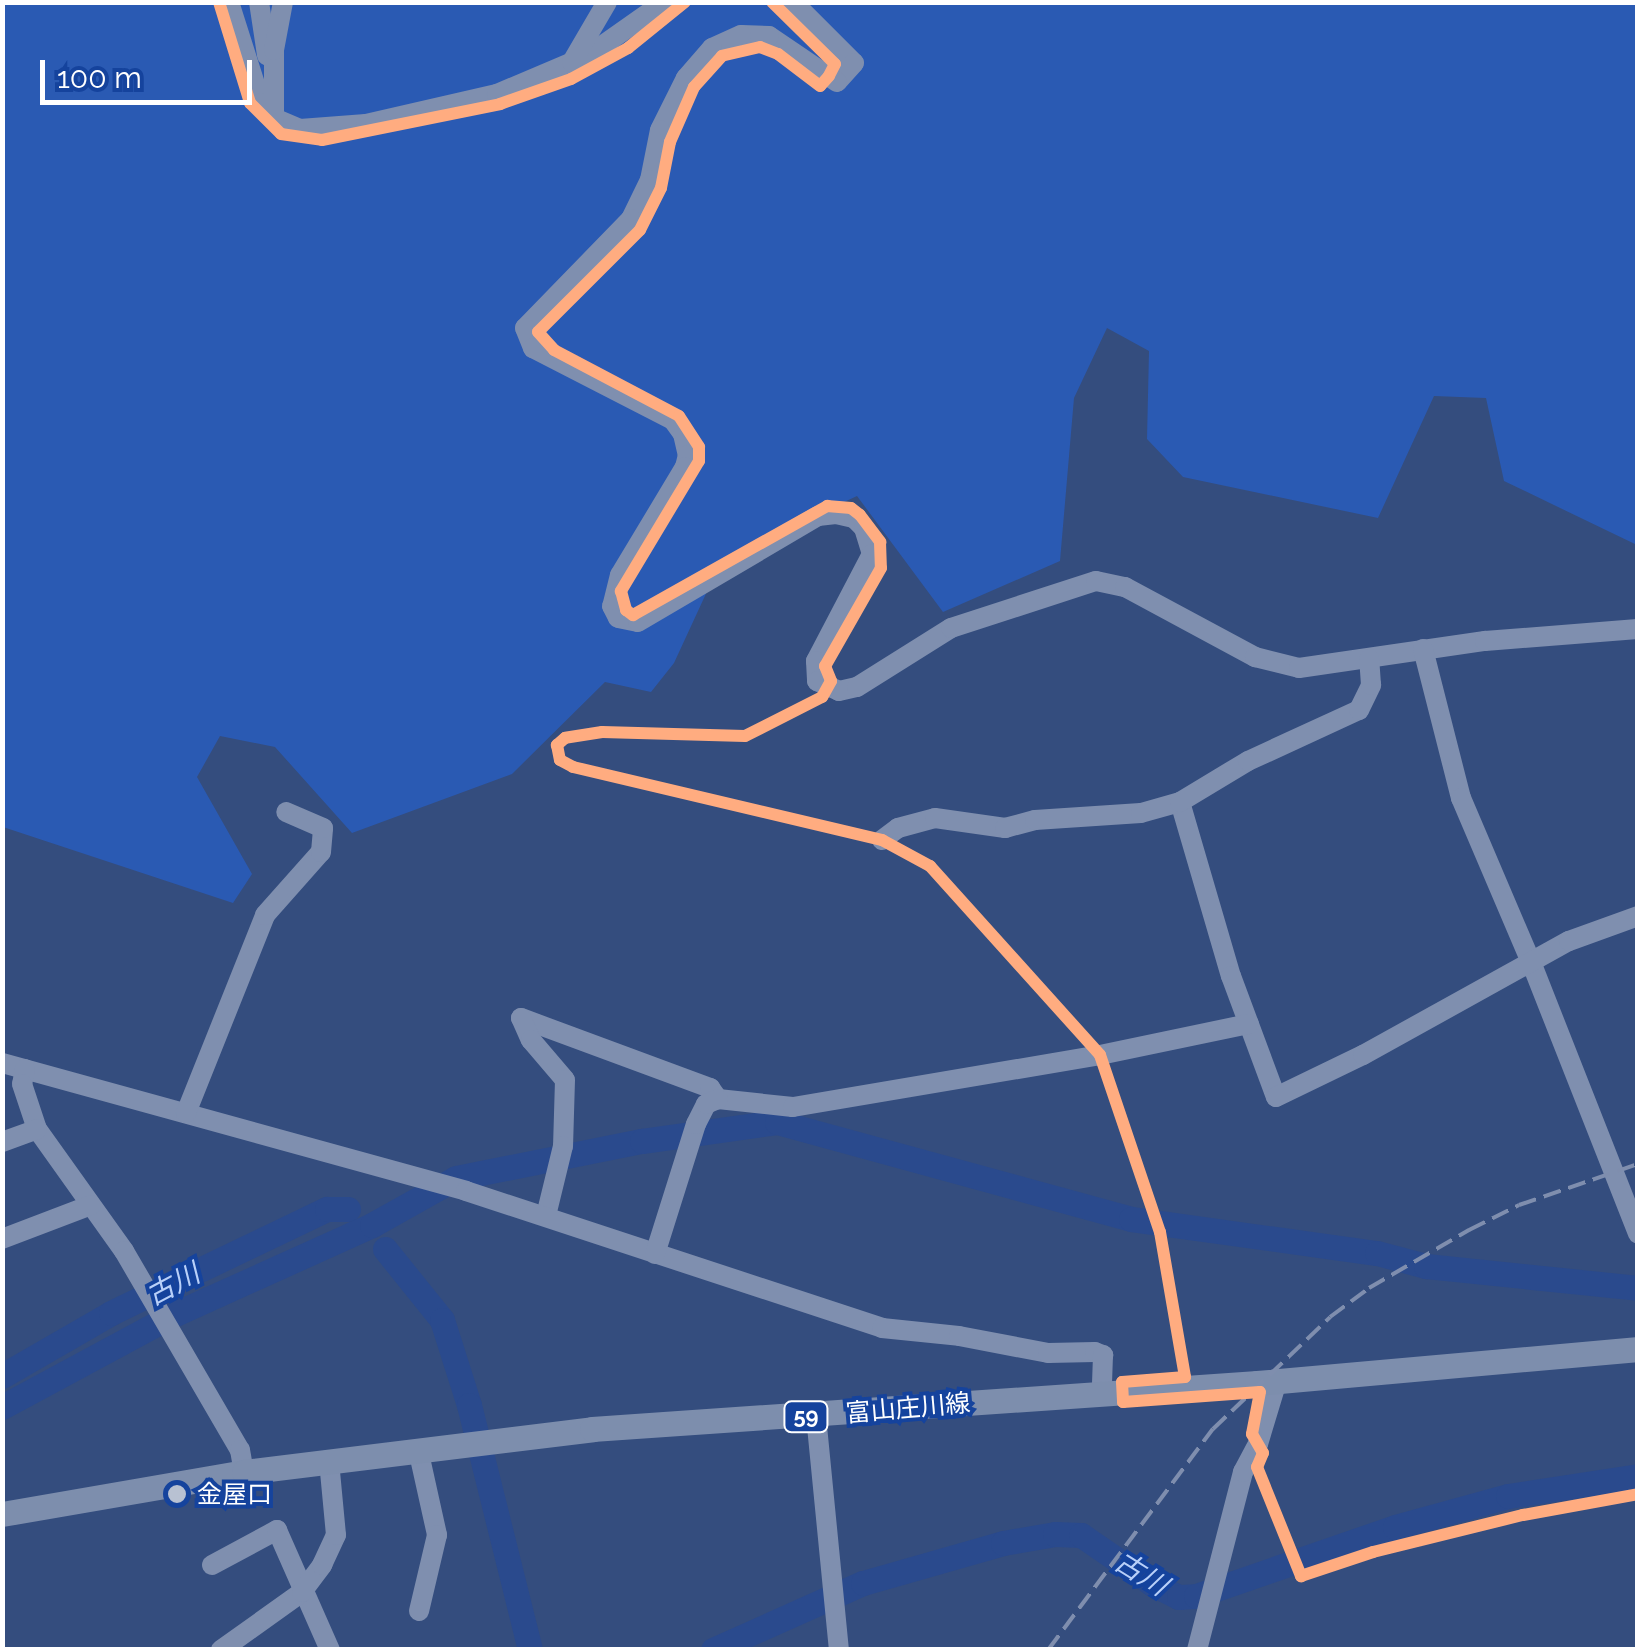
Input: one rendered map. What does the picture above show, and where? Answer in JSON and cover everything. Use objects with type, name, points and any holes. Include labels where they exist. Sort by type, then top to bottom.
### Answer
[{"type":"main road","name":"富山庄川線","points":[[2,1514],[244,1472],[592,1429],[1277,1381],[1638,1349]]},
{"type":"street","points":[[230,2],[256,92],[274,118],[300,129],[366,124],[497,94],[572,62],[620,36],[664,2]]},
{"type":"street","points":[[259,2],[264,45],[274,76]]},
{"type":"street","points":[[274,118],[278,14],[282,2]]},
{"type":"street","points":[[572,62],[607,2]]},
{"type":"street","points":[[794,2],[854,62],[837,82],[769,36],[741,35],[712,48],[686,78],[660,130],[650,180],[630,219],[525,328],[533,348],[673,420],[683,434],[688,455],[685,468],[620,575],[612,606],[618,618],[638,622],[818,516],[836,514],[854,518],[864,528],[872,554],[816,661],[817,681],[839,691],[857,687],[951,628],[1096,581],[1125,588],[1278,665],[1299,668],[1423,649],[1638,629]]},
{"type":"street","points":[[1423,649],[1461,798],[1531,962],[1638,1234]]},
{"type":"street","points":[[882,840],[898,828],[936,818],[1005,828],[1036,820],[1141,813],[1180,802],[1248,761],[1359,710],[1371,685],[1370,659]]},
{"type":"street","points":[[1180,802],[1276,1097],[1363,1055],[1569,940],[1638,916]]},
{"type":"street","points":[[186,1114],[265,915],[321,852],[323,828],[286,812]]},
{"type":"street","points":[[546,1216],[562,1146],[565,1080],[531,1040],[521,1018],[710,1088],[718,1099]]},
{"type":"street","points":[[655,1254],[693,1134],[706,1104],[718,1099],[793,1106],[1100,1055],[1250,1024]]},
{"type":"street","points":[[2,1063],[430,1180],[882,1328],[959,1336],[1048,1353],[1095,1352],[1103,1355],[1102,1394]]},
{"type":"street","points":[[25,1069],[22,1084],[37,1129],[91,1205],[150,1300],[240,1450],[244,1472]]},
{"type":"street","points":[[2,1142],[37,1129]]},
{"type":"street","points":[[2,1239],[91,1205]]},
{"type":"street","points":[[1197,1650],[1244,1472],[1258,1444],[1277,1381]]},
{"type":"street","points":[[816,1416],[838,1650]]},
{"type":"street","points":[[418,1450],[438,1535],[430,1553],[419,1611]]},
{"type":"street","points":[[220,1650],[302,1592],[322,1565],[336,1535],[329,1461]]},
{"type":"street","points":[[212,1565],[277,1530],[330,1650]]},
{"type":"shaded area","points":[[3,3],[1637,3],[1637,545],[1504,481],[1486,398],[1434,396],[1378,518],[1183,477],[1147,439],[1149,351],[1107,328],[1074,398],[1060,561],[943,612],[857,496],[722,559],[674,663],[651,692],[605,682],[512,774],[352,833],[275,747],[220,736],[197,777],[252,874],[233,903],[3,827]]},
{"type":"waterway","points":[[2,1407],[175,1314],[372,1225],[456,1178],[642,1141],[777,1122],[1131,1219],[1377,1253],[1426,1266],[1638,1288]]},
{"type":"waterway","name":"古川","points":[[2,1376],[111,1313],[189,1275],[327,1209],[348,1209]]},
{"type":"waterway","name":"古川","points":[[385,1249],[442,1320],[469,1405],[530,1650]]},
{"type":"waterway","name":"古川","points":[[713,1650],[863,1583],[1003,1543],[1055,1534],[1081,1535],[1151,1583],[1179,1597],[1196,1596],[1395,1527],[1508,1496],[1638,1476]]},
{"type":"railway","points":[[1048,1650],[1213,1429],[1330,1317],[1369,1288],[1519,1205],[1638,1164]]},
{"type":"cycle path","points":[[219,2],[250,103],[281,134],[322,140],[500,104],[571,79],[628,48],[685,2]]},
{"type":"cycle path","points":[[772,2],[835,64],[829,76],[820,86],[778,54],[760,47],[722,56],[694,87],[670,142],[661,188],[640,230],[538,332],[554,350],[679,416],[699,447],[699,461],[621,591],[626,610],[633,615],[827,506],[851,508],[860,515],[880,542],[881,568],[825,666],[831,681],[822,697],[745,736],[602,732],[565,738],[557,745],[560,760],[573,767],[882,840],[930,866],[1100,1055],[1160,1232],[1185,1377],[1122,1382],[1123,1402],[1260,1392],[1252,1434],[1263,1453],[1257,1467],[1301,1576],[1373,1552],[1523,1515],[1638,1494]]},
{"type":"place","name":"金屋口","points":[[177,1494]]}]
